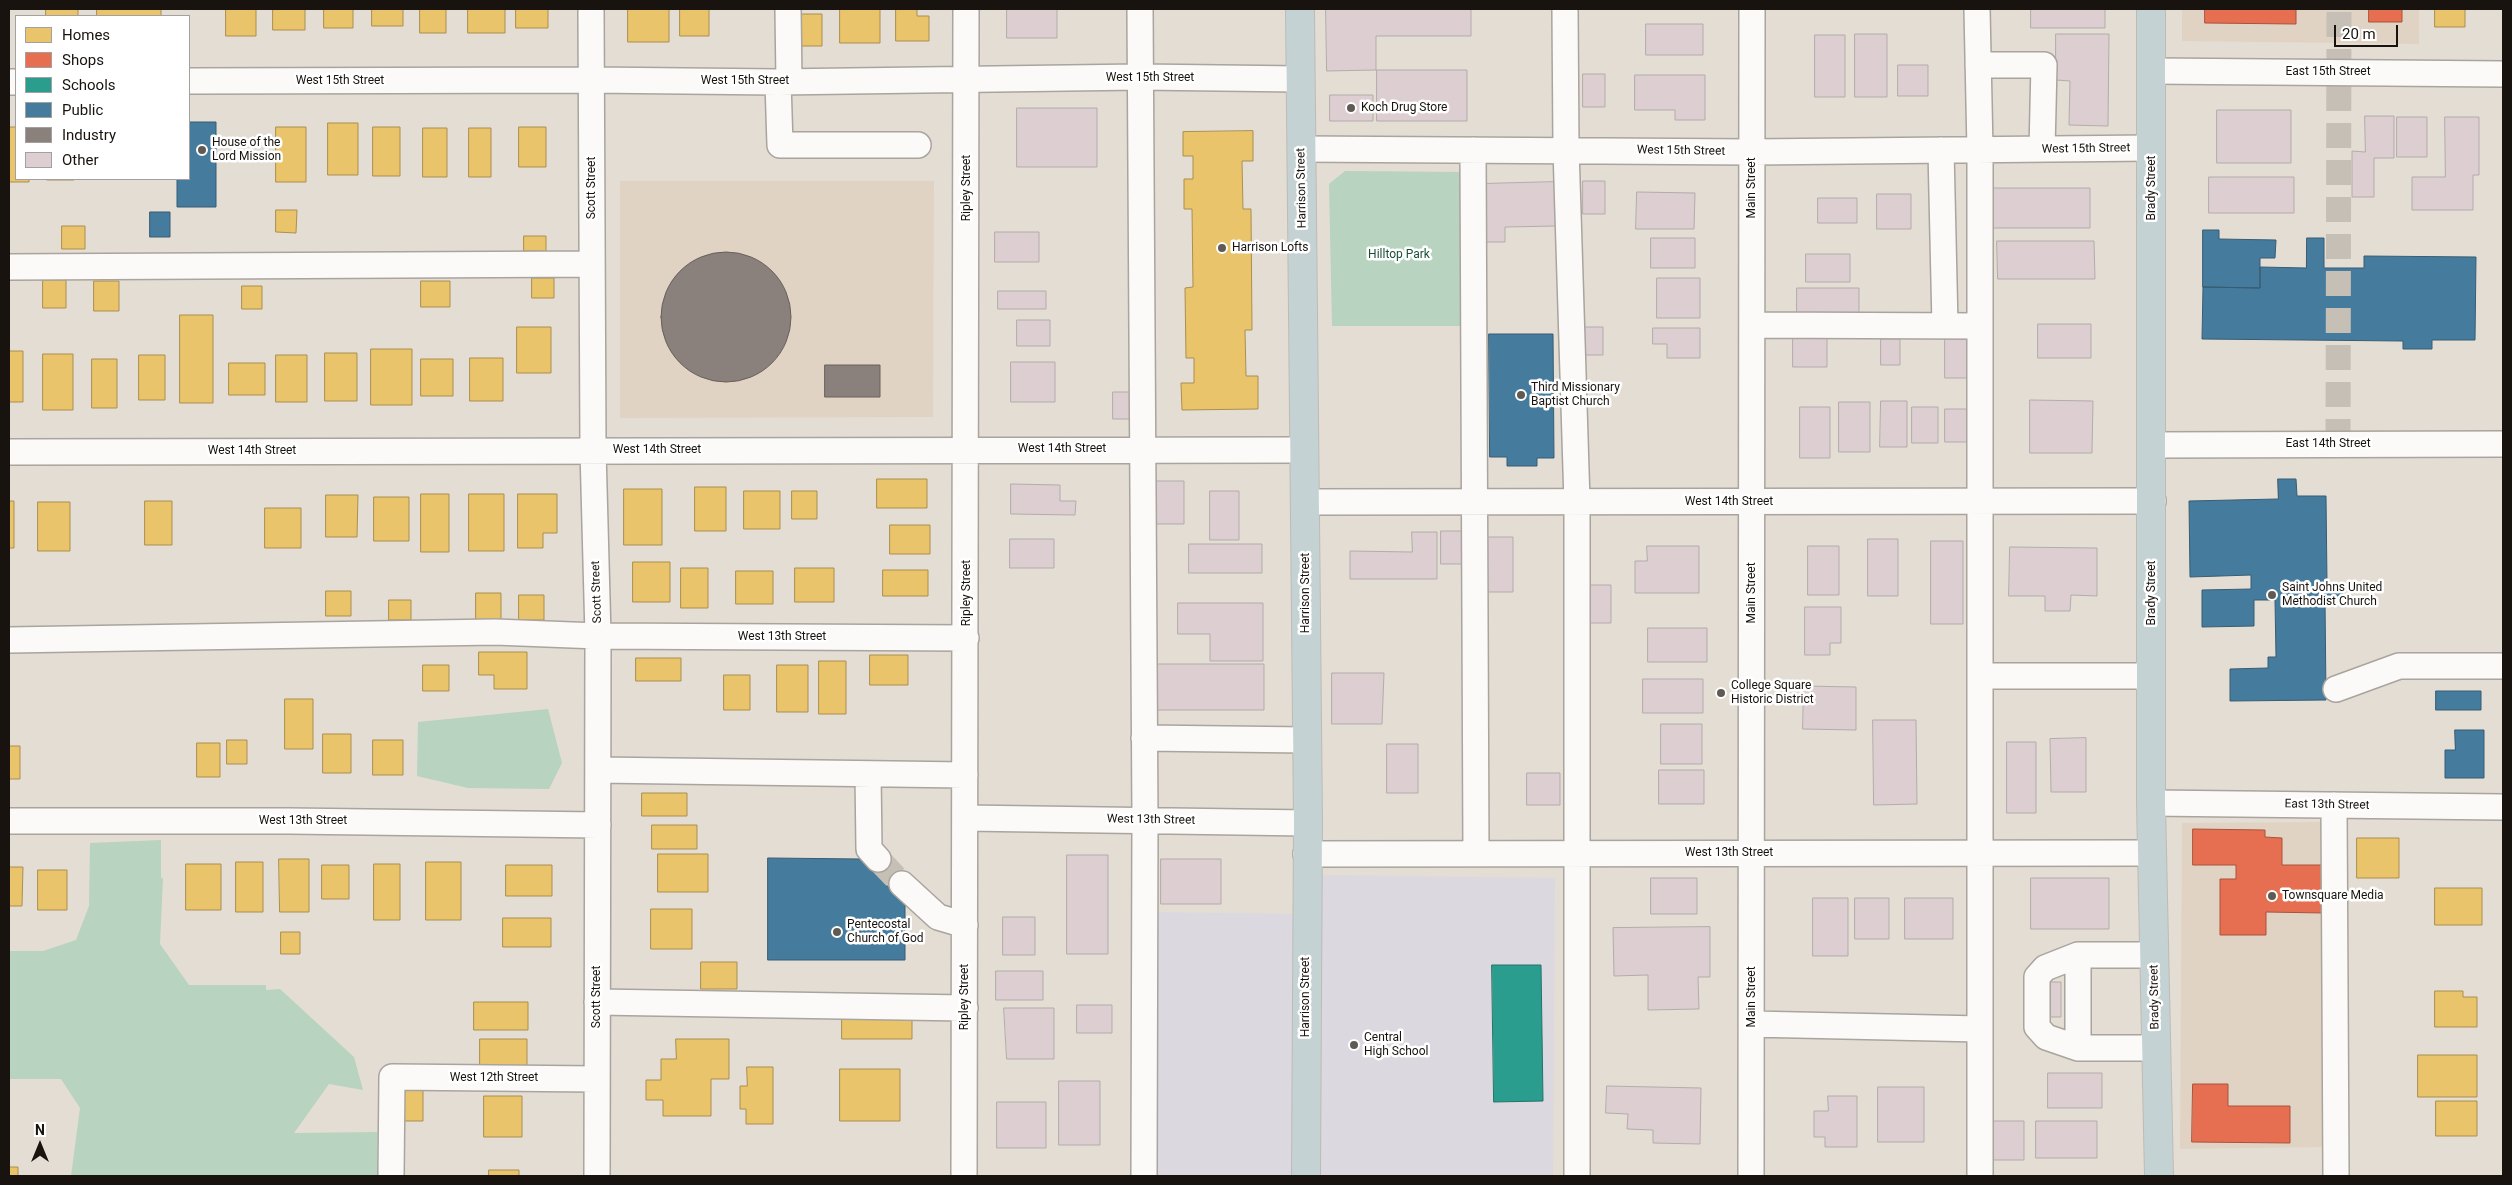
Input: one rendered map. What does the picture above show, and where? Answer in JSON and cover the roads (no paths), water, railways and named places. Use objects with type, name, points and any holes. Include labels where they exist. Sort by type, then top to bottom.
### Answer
[{"type":"highway","name":"Harrison Street","points":[[1300,9],[1308,824],[1306,854],[1306,1176]]},
{"type":"highway","name":"Brady Street","points":[[2151,9],[2151,803],[2159,1176]]},
{"type":"street","name":"Scott Street","points":[[591,9],[593,450],[598,636],[597,1176]]},
{"type":"street","points":[[788,9],[780,145],[918,145]]},
{"type":"street","name":"Ripley Street","points":[[964,1176],[964,775],[967,450],[966,9]]},
{"type":"street","points":[[1140,9],[1145,820],[1144,1176]]},
{"type":"street","points":[[1565,9],[1566,150],[1577,502],[1577,1176]]},
{"type":"street","name":"Main Street","points":[[1751,1176],[1752,9]]},
{"type":"street","points":[[1977,9],[1980,150],[1980,1176]]},
{"type":"street","points":[[1978,65],[2044,65],[2042,149]]},
{"type":"street","name":"East 15th Street","points":[[2152,71],[2503,74]]},
{"type":"street","name":"West 15th Street","points":[[190,81],[591,80],[784,82],[1300,78]]},
{"type":"street","name":"West 15th Street","points":[[1301,149],[1752,152],[2152,148]]},
{"type":"street","points":[[1473,150],[1476,853]]},
{"type":"street","points":[[1941,150],[1945,326]]},
{"type":"street","points":[[9,266],[592,264]]},
{"type":"street","points":[[1752,325],[1979,326]]},
{"type":"street","name":"East 14th Street","points":[[2152,445],[2503,444]]},
{"type":"street","name":"West 14th Street","points":[[9,452],[1305,450]]},
{"type":"street","name":"West 14th Street","points":[[1305,502],[2152,501]]},
{"type":"street","name":"West 13th Street","points":[[9,640],[495,632],[598,636],[966,638]]},
{"type":"street","points":[[2336,689],[2399,666],[2503,666]]},
{"type":"street","points":[[1994,676],[2152,676]]},
{"type":"street","points":[[1144,738],[1307,740]]},
{"type":"street","points":[[598,770],[964,775]]},
{"type":"street","points":[[868,774],[867,824],[869,849],[878,859]]},
{"type":"street","name":"East 13th Street","points":[[2151,803],[2503,807]]},
{"type":"street","points":[[2334,805],[2336,1176]]},
{"type":"street","name":"West 13th Street","points":[[965,818],[1308,824]]},
{"type":"street","name":"West 13th Street","points":[[9,821],[289,821],[598,825]]},
{"type":"street","name":"West 13th Street","points":[[1306,854],[2152,852]]},
{"type":"street","points":[[902,884],[938,917],[965,925]]},
{"type":"street","points":[[2154,955],[2078,955],[2045,968],[2037,977],[2037,1027],[2046,1037],[2078,1048],[2156,1048]]},
{"type":"street","points":[[2078,955],[2078,1048]]},
{"type":"street","points":[[597,1002],[964,1008]]},
{"type":"street","points":[[1752,1024],[1980,1029]]},
{"type":"street","name":"West 12th Street","points":[[391,1176],[392,1077],[596,1078]]},
{"type":"tunnel","points":[[2338,444],[2339,9]]},
{"type":"tunnel","points":[[878,859],[902,884]]},
{"type":"place","name":"Koch Drug Store","points":[[1351,108]]},
{"type":"place","name":"House of the Lord Mission","points":[[202,150]]},
{"type":"place","name":"Harrison Lofts","points":[[1222,248]]},
{"type":"place","name":"Third Missionary Baptist Church","points":[[1521,395]]},
{"type":"place","name":"Saint Johns United Methodist Church","points":[[2272,595]]},
{"type":"place","name":"College Square Historic District","points":[[1721,693]]},
{"type":"place","name":"Townsquare Media","points":[[2272,896]]},
{"type":"place","name":"Pentecostal Church of God","points":[[837,932]]},
{"type":"place","name":"Central High School","points":[[1354,1045]]},
{"type":"park label","name":"Hilltop Park","points":[[1399,255]]}]
